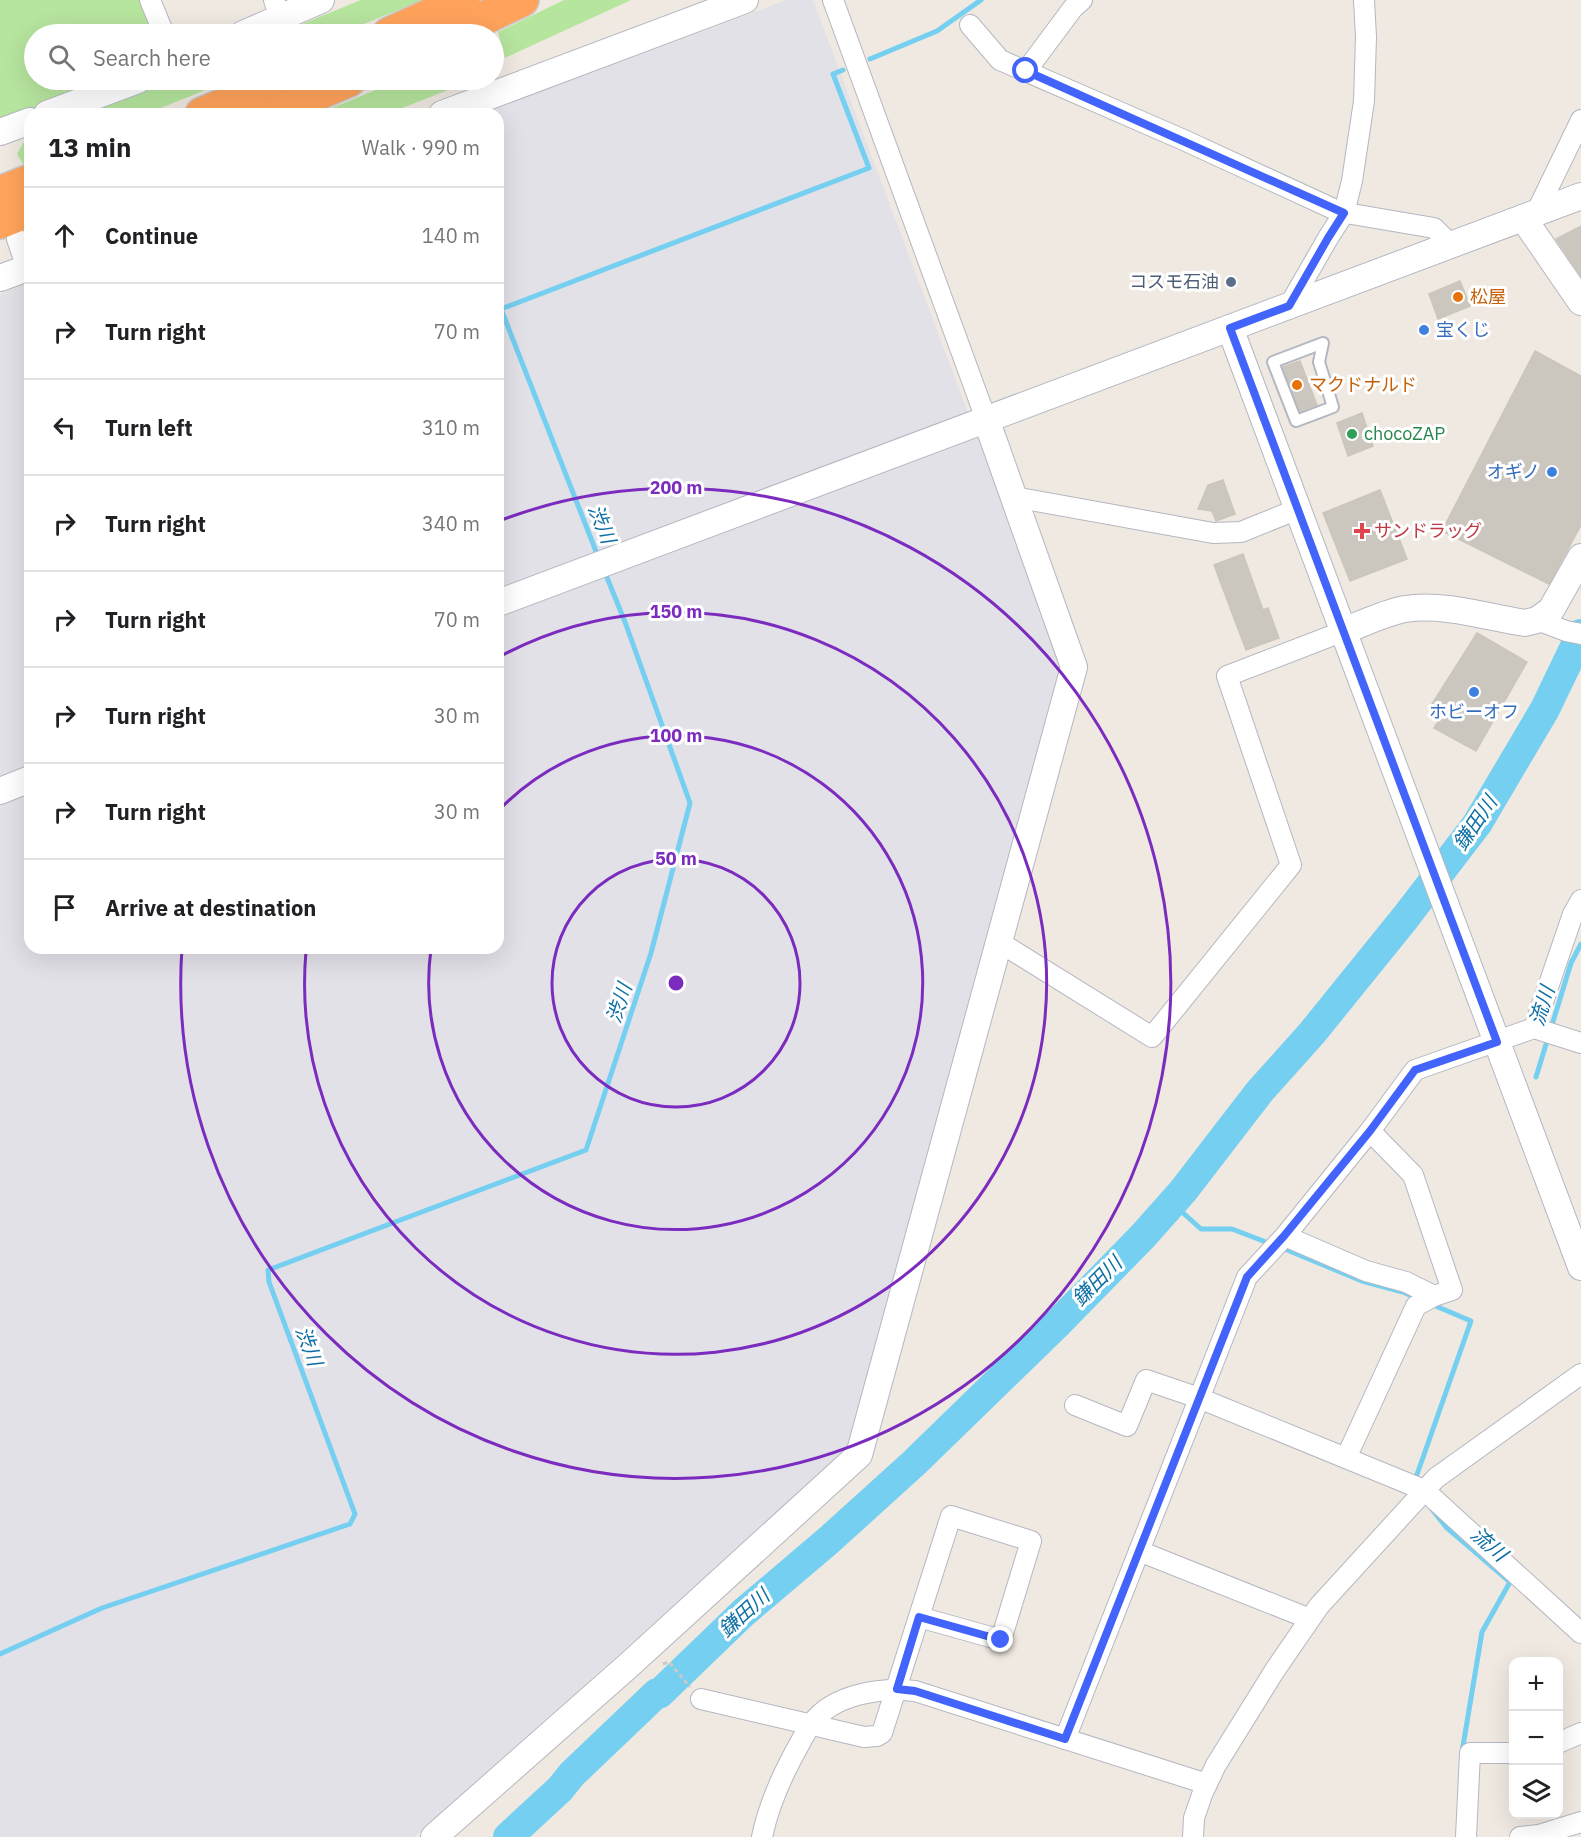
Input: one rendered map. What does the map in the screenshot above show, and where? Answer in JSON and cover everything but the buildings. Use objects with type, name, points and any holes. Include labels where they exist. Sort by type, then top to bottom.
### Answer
[{"type":"highway","points":[[411,24],[463,0]]},
{"type":"highway","points":[[471,24],[522,0]]},
{"type":"highway","points":[[216,108],[260,90]]},
{"type":"highway","points":[[284,108],[326,90]]},
{"type":"highway","points":[[0,193],[24,184]]},
{"type":"street","points":[[150,0],[160,24]]},
{"type":"street","points":[[257,24],[277,9],[321,0]]},
{"type":"street","points":[[504,83],[745,0]]},
{"type":"street","points":[[434,1837],[630,1664],[859,1455],[1074,667],[833,0]]},
{"type":"street","points":[[1026,71],[1073,8],[1082,0]]},
{"type":"street","points":[[1289,306],[1344,213],[1352,181],[1364,101],[1366,37],[1364,0]]},
{"type":"street","points":[[970,25],[1000,60],[1344,213],[1434,228],[1451,245]]},
{"type":"street","points":[[63,108],[111,90]]},
{"type":"street","points":[[454,108],[488,90]]},
{"type":"street","points":[[1529,216],[1581,120]]},
{"type":"street","points":[[0,132],[24,123]]},
{"type":"street","points":[[504,601],[1581,196]]},
{"type":"street","points":[[1529,216],[1581,302]]},
{"type":"street","points":[[16,224],[24,253]]},
{"type":"street","points":[[0,278],[24,269]]},
{"type":"street","points":[[1230,328],[1581,1267]]},
{"type":"street","points":[[1014,497],[1213,533],[1241,532],[1298,509]]},
{"type":"street","points":[[999,942],[1152,1037],[1291,865],[1227,676],[1387,614],[1421,608],[1436,608],[1525,622],[1537,620],[1551,610],[1581,557]]},
{"type":"street","points":[[1537,620],[1573,632]]},
{"type":"street","points":[[0,790],[24,781]]},
{"type":"street","points":[[1534,1028],[1573,914],[1581,900]]},
{"type":"street","points":[[1065,1739],[1247,1277],[1284,1236],[1370,1131],[1415,1070],[1534,1028],[1581,1043]]},
{"type":"street","points":[[1346,1458],[1416,1306],[1434,1296],[1452,1290],[1413,1175],[1370,1131]]},
{"type":"street","points":[[1284,1236],[1366,1271],[1406,1282],[1434,1296]]},
{"type":"street","points":[[1192,1837],[1194,1818],[1216,1766],[1269,1680],[1319,1606],[1436,1478],[1581,1374]]},
{"type":"street","points":[[1075,1405],[1128,1426],[1146,1380],[1199,1398],[1424,1490],[1581,1633]]},
{"type":"street","points":[[701,1699],[864,1737],[877,1736],[882,1733],[897,1689],[919,1617],[951,1516],[1030,1540],[1001,1640],[919,1617]]},
{"type":"street","points":[[1139,1551],[1310,1619]]},
{"type":"street","points":[[762,1837],[768,1809],[788,1765],[811,1725],[835,1704],[872,1691],[897,1689],[915,1691],[1207,1784]]},
{"type":"street","points":[[1563,1741],[1581,1733]]},
{"type":"street","points":[[1466,1837],[1470,1754],[1509,1753]]},
{"type":"street","points":[[1520,1837],[1581,1822]]},
{"type":"lane","points":[[1323,343],[1319,362],[1333,407],[1296,421],[1274,362],[1323,343]]},
{"type":"path","points":[[669,1662],[701,1699]]},
{"type":"shaded area","points":[[786,0],[813,0],[1063,666],[852,1446],[414,1837],[0,1837],[0,294],[24,284],[24,954],[504,954],[504,108],[497,108]]},
{"type":"green space","points":[[0,0],[141,0],[151,24],[24,24],[24,90],[82,90],[36,108],[24,108],[24,113],[0,122]]},
{"type":"green space","points":[[361,0],[423,0],[364,24],[302,24]]},
{"type":"green space","points":[[564,0],[631,0],[505,58],[504,29]]},
{"type":"green space","points":[[144,90],[205,90],[161,108],[98,108]]},
{"type":"green space","points":[[376,90],[448,90],[402,108],[332,108]]},
{"type":"green space","points":[[24,141],[24,164],[17,154]]},
{"type":"waterway","points":[[870,59],[937,31],[981,0]]},
{"type":"waterway","name":"渋川","points":[[504,308],[869,168],[833,74],[843,70]]},
{"type":"waterway","name":"渋川","points":[[504,317],[599,559]]},
{"type":"waterway","name":"渋川","points":[[0,1654],[102,1608],[350,1524],[355,1514],[269,1282],[268,1270],[586,1150],[651,953],[690,803],[604,570]]},
{"type":"waterway","name":"鎌田川","points":[[508,1837],[743,1613],[829,1540],[914,1463],[1056,1325],[1143,1236],[1183,1191],[1260,1091],[1312,1033],[1477,824],[1545,709],[1581,634]]},
{"type":"waterway","name":"流川","points":[[1536,1077],[1571,963],[1581,944]]},
{"type":"waterway","points":[[1172,1203],[1201,1229],[1232,1229],[1271,1244]]},
{"type":"waterway","points":[[1280,1247],[1362,1281],[1414,1297]]},
{"type":"waterway","name":"流川","points":[[1414,1483],[1471,1321],[1431,1304]]},
{"type":"waterway","name":"流川","points":[[1431,1508],[1446,1527],[1510,1582],[1482,1632],[1462,1752]]},
{"type":"place","name":"コスモ石油","points":[[1231,282]]},
{"type":"place","name":"松屋","points":[[1458,297]]},
{"type":"place","name":"宝くじ","points":[[1424,330]]},
{"type":"place","name":"マクドナルド","points":[[1297,385]]},
{"type":"place","name":"chocoZAP","points":[[1352,434]]},
{"type":"place","name":"オギノ","points":[[1552,472]]},
{"type":"place","name":"サンドラッグ","points":[[1362,531]]},
{"type":"place","name":"ホビーオフ","points":[[1474,692]]},
{"type":"route","points":[[1001,1640],[919,1617],[897,1689],[915,1691],[1065,1739],[1247,1277],[1284,1236],[1370,1131],[1415,1070],[1497,1042],[1230,328],[1289,306],[1344,213],[1026,71]]}]
